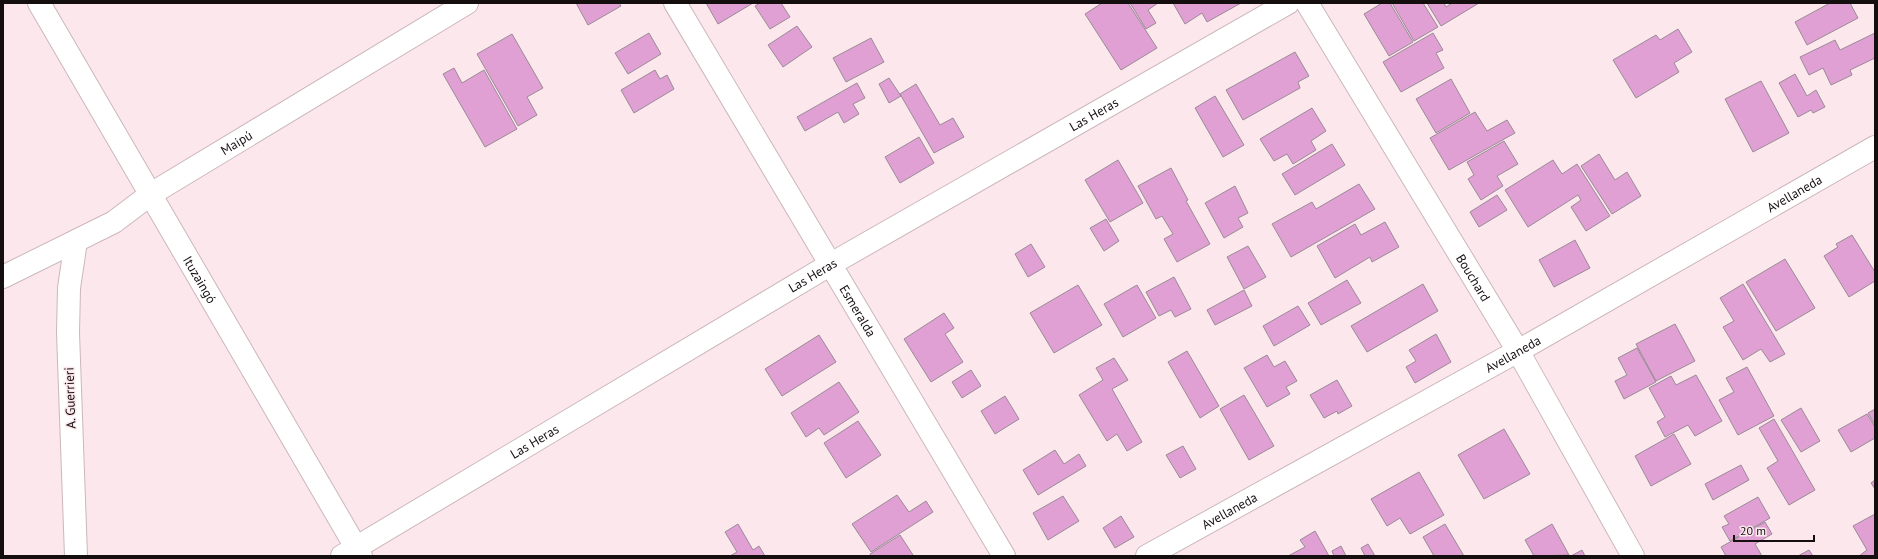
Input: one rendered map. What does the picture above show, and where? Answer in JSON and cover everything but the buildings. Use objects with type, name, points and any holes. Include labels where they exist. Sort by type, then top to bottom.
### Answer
[{"type":"street","name":"Ituzaingó","points":[[39,3],[151,194],[353,553]]},
{"type":"street","name":"Maipú","points":[[3,277],[114,222],[151,194],[467,3]]},
{"type":"street","name":"Esmeralda","points":[[675,3],[1004,556]]},
{"type":"street","name":"Las Heras","points":[[353,553],[831,264],[1288,3]]},
{"type":"street","name":"Bouchard","points":[[1307,3],[1518,351],[1633,556]]},
{"type":"street","name":"Avellaneda","points":[[1147,556],[1518,351],[1875,147]]},
{"type":"street","name":"A. Guerrieri","points":[[76,241],[70,288],[68,333],[76,556]]}]
